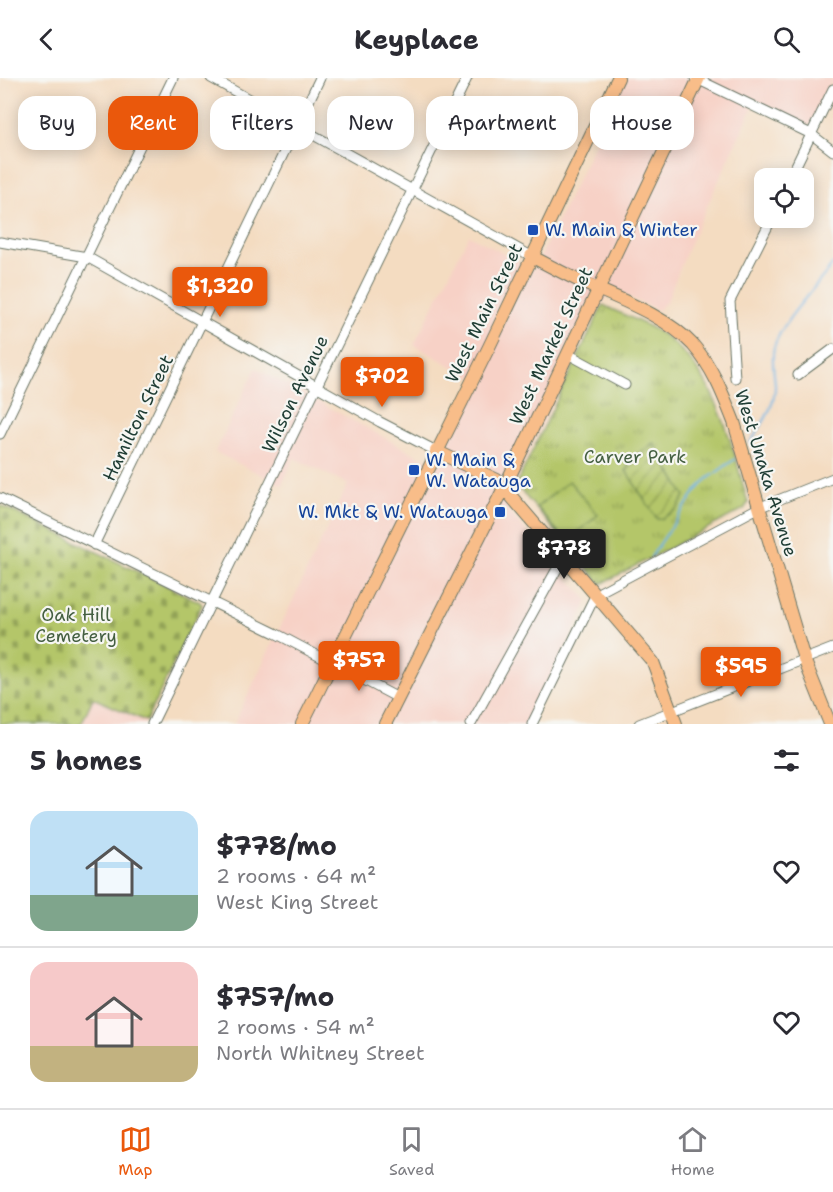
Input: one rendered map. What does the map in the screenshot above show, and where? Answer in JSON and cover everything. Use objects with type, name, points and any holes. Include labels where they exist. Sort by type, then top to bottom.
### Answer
[{"type":"main road","name":"West Main Street","points":[[302,724],[489,346],[618,78]]},
{"type":"main road","name":"West Market Street","points":[[385,724],[504,488],[698,78]]},
{"type":"main road","name":"West Unaka Avenue","points":[[531,256],[664,322],[691,344],[710,368],[734,422],[804,659],[830,724]]},
{"type":"main road","points":[[436,451],[497,480],[652,662],[676,724]]},
{"type":"street","points":[[0,434],[173,78]]},
{"type":"street","points":[[211,78],[243,96]]},
{"type":"street","name":"Hamilton Street","points":[[311,96],[320,78]]},
{"type":"street","name":"Wilson Avenue","points":[[152,724],[467,78]]},
{"type":"street","points":[[698,78],[811,134],[833,151]]},
{"type":"street","points":[[795,168],[833,89]]},
{"type":"street","points":[[315,136],[531,256]]},
{"type":"street","name":"Hamilton Street","points":[[94,545],[285,150]]},
{"type":"street","points":[[735,378],[730,302],[767,228]]},
{"type":"street","points":[[0,242],[87,257],[436,451]]},
{"type":"street","points":[[798,375],[833,349]]},
{"type":"street","points":[[568,354],[625,385]]},
{"type":"street","points":[[532,724],[596,594],[758,508],[833,478]]},
{"type":"street","points":[[0,498],[332,662],[398,698]]},
{"type":"street","points":[[471,724],[563,558]]},
{"type":"street","points":[[639,724],[833,648]]},
{"type":"shaded area","points":[[626,78],[833,78],[812,123],[808,126],[755,102],[690,243],[667,301],[658,310],[610,289],[604,302],[600,304],[532,445],[514,486],[508,511],[588,601],[528,724],[234,724],[348,484],[294,458],[282,485],[215,452],[256,368],[437,466],[480,382],[414,345],[469,235],[534,270],[592,150],[694,150],[694,96],[617,96]]},
{"type":"shaded area","points":[[93,698],[146,721],[144,724],[81,724]]},
{"type":"green space","name":"Carver Park","points":[[603,305],[665,336],[683,352],[698,371],[720,412],[748,503],[744,509],[601,584],[516,485]]},
{"type":"green space","points":[[653,443],[685,496],[677,509],[661,519],[657,519],[626,471],[632,458]]},
{"type":"green space","points":[[569,481],[598,515],[567,542],[537,507]]},
{"type":"green space","name":"Oak Hill Cemetery","points":[[0,505],[200,602],[202,605],[146,721],[93,698],[81,724],[0,724]]},
{"type":"waterway","points":[[750,443],[773,400],[775,392],[773,357],[778,337],[792,315],[833,264]]},
{"type":"waterway","points":[[651,557],[693,495],[706,480],[735,459]]},
{"type":"place","name":"W. Main & Winter","points":[[533,230]]},
{"type":"place","name":"W. Main & W. Watauga","points":[[414,470]]},
{"type":"place","name":"W. Mkt & W. Watauga","points":[[500,512]]}]
